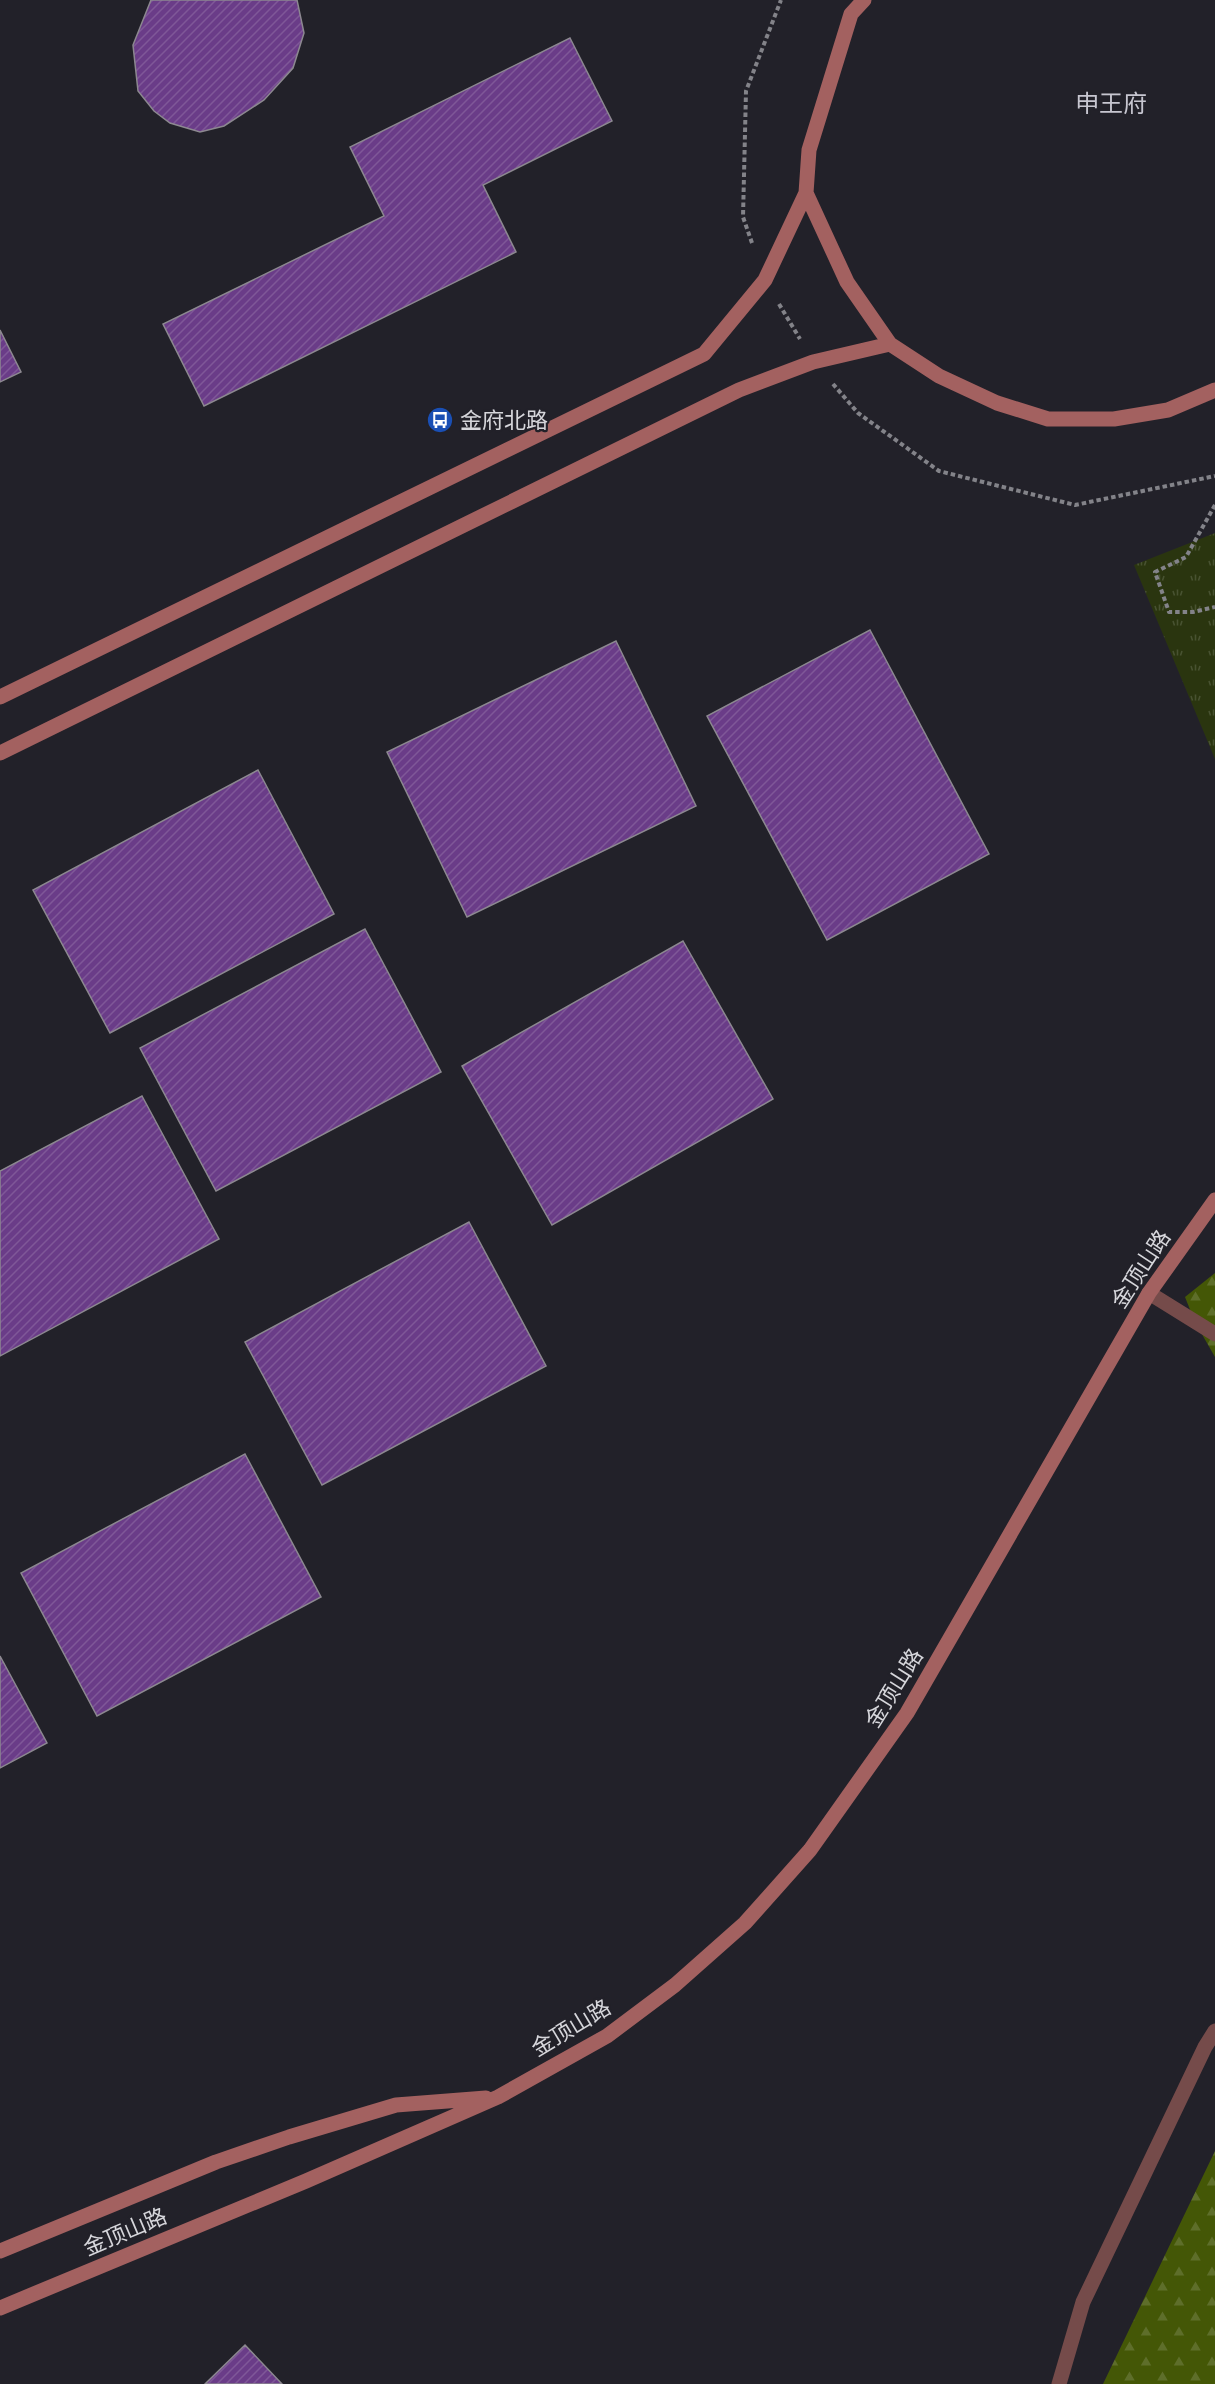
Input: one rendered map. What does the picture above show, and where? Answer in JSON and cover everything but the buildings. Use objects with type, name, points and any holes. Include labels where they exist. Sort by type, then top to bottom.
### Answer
[{"type":"main road","points":[[0,697],[704,354],[765,280],[806,193],[809,150],[852,7],[864,0]]},
{"type":"main road","points":[[806,193],[847,282],[890,344],[939,376],[997,403],[1048,419],[1114,419],[1168,410],[1215,390]]},
{"type":"main road","points":[[0,753],[739,390],[813,362],[890,344]]},
{"type":"main road","name":"金顶山路","points":[[0,2308],[306,2181],[498,2097],[607,2036],[675,1985],[745,1923],[810,1850],[907,1713],[1149,1293],[1215,1200]]},
{"type":"main road","name":"金顶山路","points":[[0,2252],[216,2162],[289,2137],[396,2105],[498,2097]]},
{"type":"lane","points":[[1149,1293],[1215,1334]]},
{"type":"lane","points":[[1059,2384],[1083,2302],[1205,2047],[1215,2031]]},
{"type":"path","points":[[1215,505],[1186,557],[1155,572],[1169,612],[1193,612],[1215,607]]},
{"type":"green space","points":[[1215,533],[1215,759],[1134,565]]},
{"type":"green space","points":[[1215,1273],[1215,1357],[1195,1322],[1185,1297]]},
{"type":"green space","points":[[1215,2151],[1215,2384],[1103,2384]]},
{"type":"place","name":"金府北路","points":[[440,420]]},
{"type":"district","name":"申王府","points":[[1111,103]]}]
